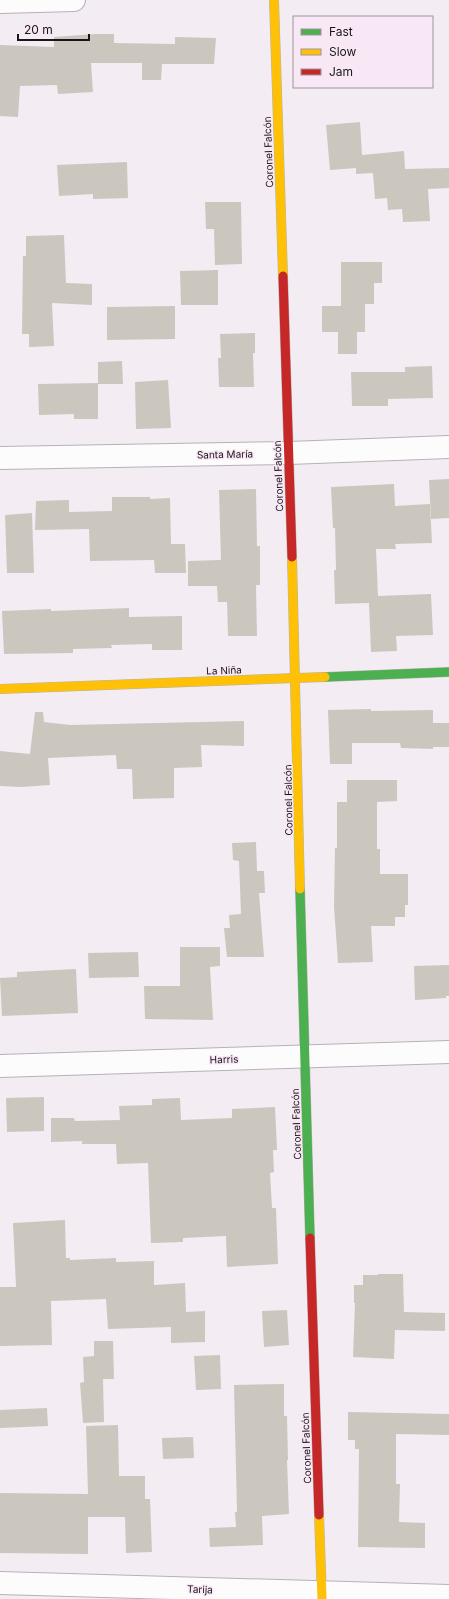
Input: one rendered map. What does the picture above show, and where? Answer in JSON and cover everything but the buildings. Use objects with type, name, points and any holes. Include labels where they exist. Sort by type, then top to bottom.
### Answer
[{"type":"street","points":[[0,2],[74,0]]},
{"type":"street","name":"Coronel Falcón","points":[[274,0],[296,679],[304,1056],[322,1596]]},
{"type":"street","name":"Santa María","points":[[0,458],[289,453],[449,447]]},
{"type":"street","name":"La Niña","points":[[0,689],[296,679],[449,672]]},
{"type":"street","name":"Harris","points":[[0,1066],[449,1052]]},
{"type":"street","name":"Tarija","points":[[0,1583],[322,1596],[449,1596]]},
{"type":"traffic: fast","points":[[325,677],[449,672]]},
{"type":"traffic: fast","points":[[300,889],[310,1238]]},
{"type":"traffic: slow","points":[[274,0],[283,276]]},
{"type":"traffic: slow","points":[[292,557],[300,889]]},
{"type":"traffic: slow","points":[[0,689],[325,677]]},
{"type":"traffic: slow","points":[[319,1515],[322,1599]]},
{"type":"traffic: jam","points":[[283,276],[292,557]]},
{"type":"traffic: jam","points":[[310,1238],[319,1515]]}]
